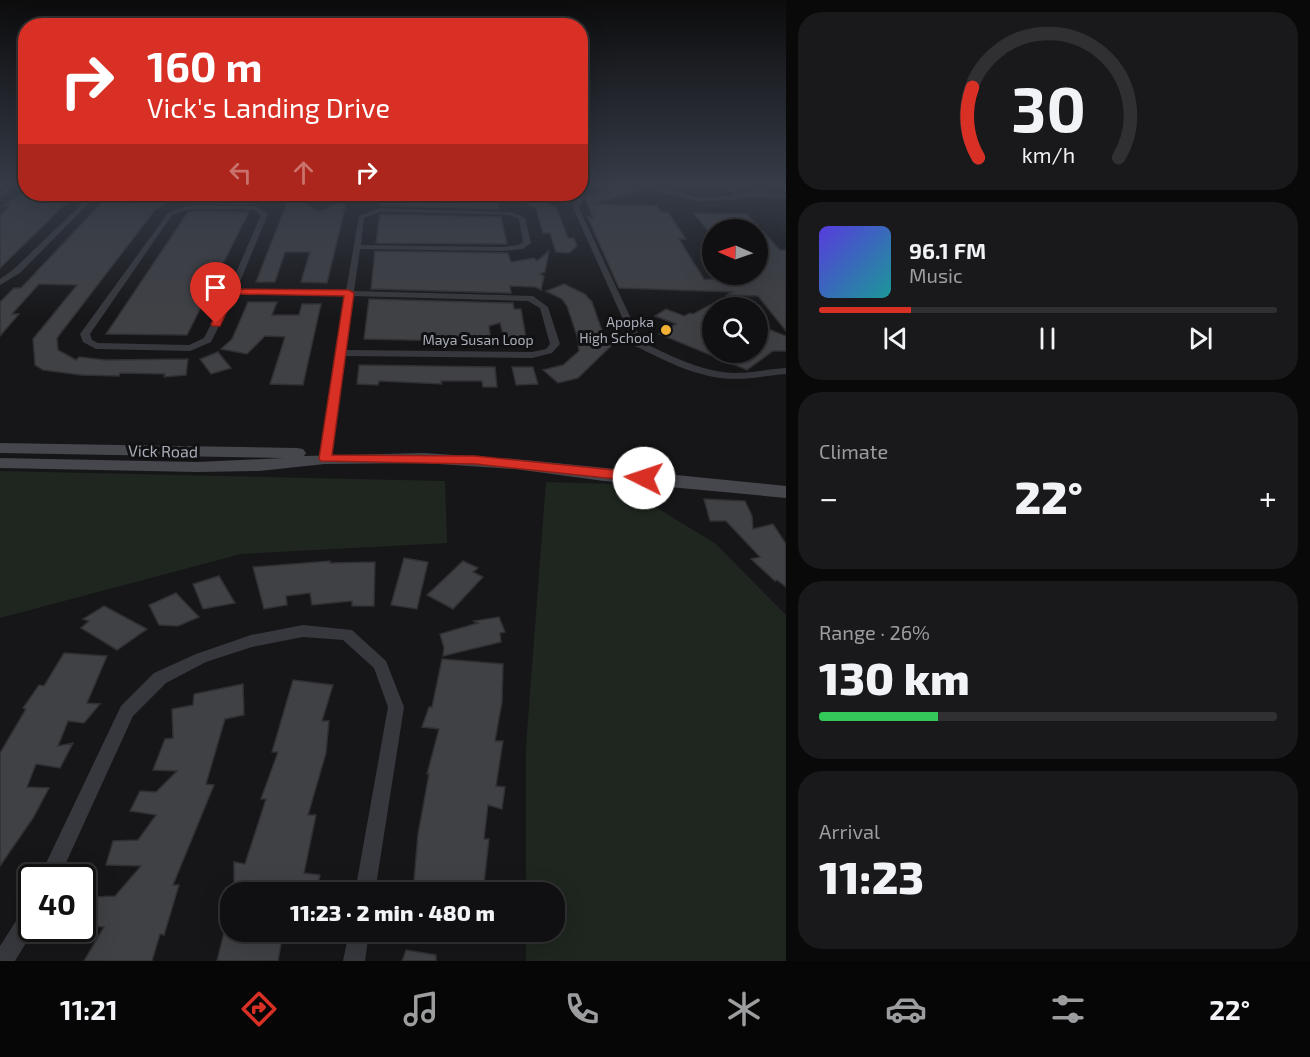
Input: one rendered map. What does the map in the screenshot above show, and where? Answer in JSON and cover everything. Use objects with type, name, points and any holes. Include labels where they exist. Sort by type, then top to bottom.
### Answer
[{"type":"street","points":[[0,283],[18,271],[60,229]]},
{"type":"street","points":[[159,229],[85,334],[87,342],[96,346],[190,348],[208,340],[259,229]]},
{"type":"street","points":[[325,459],[359,229]]},
{"type":"street","points":[[356,247],[502,249],[520,247],[527,243],[524,229]]},
{"type":"street","points":[[586,229],[638,344],[712,373],[732,376],[786,371]]},
{"type":"street","points":[[232,291],[349,293]]},
{"type":"street","name":"Maya Susan Loop","points":[[340,353],[532,354],[549,351],[555,344],[544,307],[530,298],[349,293]]},
{"type":"street","name":"Vick Road","points":[[0,448],[301,453],[325,459]]},
{"type":"street","name":"Vick Road","points":[[0,463],[240,467],[325,459],[475,460],[786,492]]},
{"type":"street","name":"Vick Road","points":[[754,487],[786,482]]},
{"type":"street","points":[[56,864],[127,711],[160,678],[201,658],[251,641],[303,631],[347,634],[381,665],[396,707],[367,882]]},
{"type":"street","points":[[3,961],[18,937]]},
{"type":"street","points":[[354,961],[357,942]]},
{"type":"shaded area","points":[[0,471],[445,481],[447,543],[241,554],[0,618]]},
{"type":"shaded area","points":[[546,482],[618,484],[716,544],[786,615],[786,961],[526,961],[526,942],[565,942],[565,882],[526,882],[526,746]]},
{"type":"building","points":[[0,229],[40,229],[0,268]]},
{"type":"building","points":[[77,229],[141,229],[57,338],[58,350],[76,360],[79,357],[106,360],[188,359],[186,375],[164,377],[165,374],[120,373],[119,376],[81,375],[43,370],[35,365],[33,339],[77,285],[39,284],[12,314],[19,314],[0,336],[0,302],[14,288],[21,288]]},
{"type":"building","points":[[177,229],[241,229],[187,335],[106,334]]},
{"type":"building","points":[[277,229],[340,229],[327,283],[301,282],[310,252],[285,252],[275,282],[256,282]]},
{"type":"building","points":[[378,229],[504,229],[507,244],[376,243]]},
{"type":"building","points":[[542,229],[565,229],[568,238],[574,238],[577,246],[569,253],[556,252],[550,233],[543,233]]},
{"type":"building","points":[[593,229],[679,229],[686,239],[679,239],[702,276],[702,285],[768,285],[768,237],[780,250],[786,250],[786,331],[768,308],[768,297],[727,295],[732,292],[619,288]]},
{"type":"building","points":[[375,251],[508,253],[511,262],[534,258],[537,261],[549,251],[545,272],[540,274],[544,276],[541,290],[536,287],[510,286],[511,293],[371,289]]},
{"type":"building","points":[[564,284],[585,294],[592,302],[606,342],[615,342],[578,378],[558,383],[543,370],[563,365],[579,351],[577,336],[567,306],[562,299],[546,291]]},
{"type":"building","points":[[369,299],[513,303],[514,309],[521,309],[527,343],[505,342],[500,323],[489,326],[491,342],[364,339]]},
{"type":"building","points":[[248,302],[277,302],[272,315],[299,315],[302,304],[321,304],[303,385],[270,384],[285,337],[265,336],[247,354],[221,349],[232,339]]},
{"type":"building","points":[[666,309],[684,316],[702,309],[702,352],[659,334],[676,324],[655,316]]},
{"type":"building","points":[[768,329],[786,336],[786,351],[773,351],[768,355]]},
{"type":"building","points":[[218,352],[231,368],[211,374],[200,359]]},
{"type":"building","points":[[730,363],[757,363],[747,370]]},
{"type":"building","points":[[359,365],[495,367],[497,387],[483,387],[482,381],[441,381],[442,384],[379,381],[378,385],[357,384]]},
{"type":"building","points":[[512,367],[533,367],[538,384],[516,385]]},
{"type":"building","points":[[704,499],[745,501],[752,516],[753,529],[773,524],[786,544],[786,587],[777,580],[775,581],[751,559],[760,557],[726,521],[710,521]]},
{"type":"building","points":[[404,558],[428,562],[417,609],[391,605]]},
{"type":"building","points":[[330,561],[330,563],[375,562],[374,606],[352,606],[352,601],[312,605],[310,593],[286,596],[287,605],[264,609],[253,567]]},
{"type":"building","points":[[463,561],[478,568],[473,572],[483,577],[453,609],[427,595]]},
{"type":"building","points":[[219,576],[235,603],[203,609],[193,584]]},
{"type":"building","points":[[176,593],[199,617],[178,626],[159,625],[149,605]]},
{"type":"building","points":[[104,606],[147,629],[117,650],[81,628],[89,621],[83,619]]},
{"type":"building","points":[[499,617],[505,632],[500,633],[501,642],[443,656],[444,648],[440,634],[478,623],[474,621]]},
{"type":"building","points":[[64,653],[107,656],[87,703],[100,704],[84,723],[68,721],[58,746],[73,743],[60,768],[36,764],[27,787],[49,788],[33,818],[0,866],[0,753],[26,709],[23,708],[39,685],[44,686]]},
{"type":"building","points":[[442,659],[503,664],[502,702],[495,741],[503,741],[496,786],[505,787],[502,809],[488,805],[484,839],[489,839],[484,882],[414,882],[418,834],[429,774],[427,774],[439,729],[422,727],[429,707],[432,707]]},
{"type":"building","points":[[293,680],[333,685],[322,721],[329,721],[326,753],[308,815],[316,815],[304,873],[320,875],[318,882],[234,882],[234,862],[245,864],[266,799],[261,799],[278,752],[272,752]]},
{"type":"building","points":[[243,684],[244,715],[225,719],[206,784],[214,785],[173,885],[179,885],[164,935],[160,934],[152,961],[84,961],[104,927],[96,926],[96,897],[115,896],[141,866],[106,865],[113,841],[138,840],[156,815],[130,811],[140,791],[156,792],[177,771],[153,770],[165,739],[173,738],[172,709],[193,705],[194,694]]},
{"type":"building","points":[[222,942],[281,942],[278,961],[217,961]]},
{"type":"building","points":[[406,950],[436,955],[436,961],[402,961]]},
{"type":"place","name":"Apopka High School","points":[[666,330]]},
{"type":"route","points":[[216,324],[232,291],[349,293],[325,459],[475,460],[644,478]]}]
